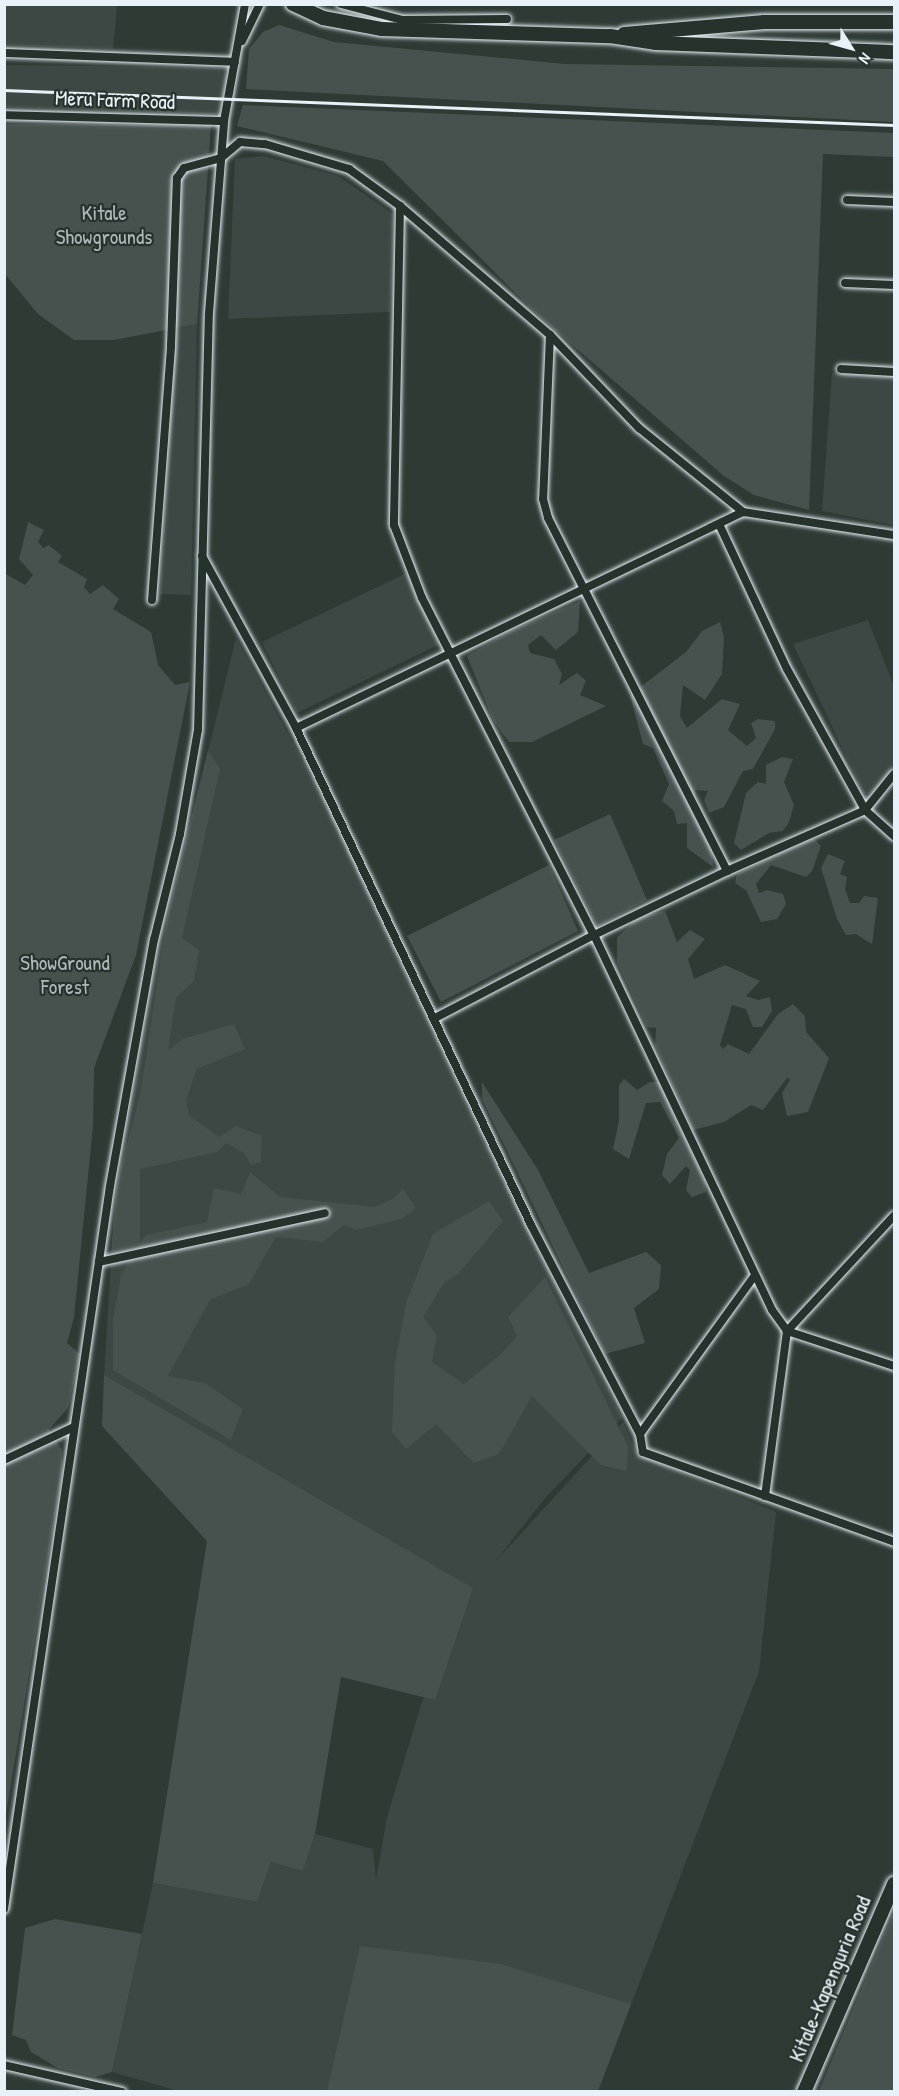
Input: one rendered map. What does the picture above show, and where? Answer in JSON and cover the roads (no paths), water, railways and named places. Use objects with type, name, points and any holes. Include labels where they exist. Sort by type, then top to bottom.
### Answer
[{"type":"highway","points":[[293,4],[323,18],[381,29],[610,36],[656,43],[894,52]]},
{"type":"highway","points":[[610,36],[764,21],[894,22]]},
{"type":"highway","name":"Kitale-Kapenguria Road","points":[[804,2091],[894,1884]]},
{"type":"street","points":[[4,1909],[99,1262],[154,940],[180,834],[198,730],[202,678],[202,555],[209,313],[224,121],[240,44],[245,4]]},
{"type":"street","points":[[240,44],[260,4]]},
{"type":"street","points":[[342,4],[402,20],[507,19]]},
{"type":"street","points":[[4,53],[235,62]]},
{"type":"street","name":"Meru Farm Road","points":[[4,115],[224,121]]},
{"type":"street","points":[[152,600],[171,346],[177,178],[184,168],[221,158],[240,142],[265,144],[322,159],[349,170],[400,206],[550,335],[639,428],[743,512],[894,535]]},
{"type":"street","points":[[847,200],[894,202]]},
{"type":"street","points":[[400,206],[394,525],[410,571],[594,935],[755,1275],[787,1331],[894,1366]]},
{"type":"street","points":[[845,283],[894,285]]},
{"type":"street","points":[[550,335],[543,499],[557,537],[586,590],[727,871]]},
{"type":"street","points":[[841,369],[894,372]]},
{"type":"street","points":[[296,728],[586,590],[743,512]]},
{"type":"street","points":[[719,524],[787,669],[865,810],[894,836]]},
{"type":"street","points":[[202,555],[296,728],[531,1224],[640,1434],[643,1452],[650,1457],[894,1542]]},
{"type":"street","points":[[435,1018],[594,935],[727,871],[865,810],[894,774]]},
{"type":"street","points":[[99,1262],[325,1213]]},
{"type":"street","points":[[765,1496],[787,1331],[894,1216]]},
{"type":"street","points":[[640,1434],[755,1275]]},
{"type":"street","points":[[4,1460],[74,1427]]},
{"type":"street","points":[[4,2065],[122,2091]]},
{"type":"railway","points":[[4,90],[894,125]]},
{"type":"park label","name":"Kitale Showgrounds","points":[[104,225]]},
{"type":"park label","name":"ShowGround Forest","points":[[65,975]]}]
